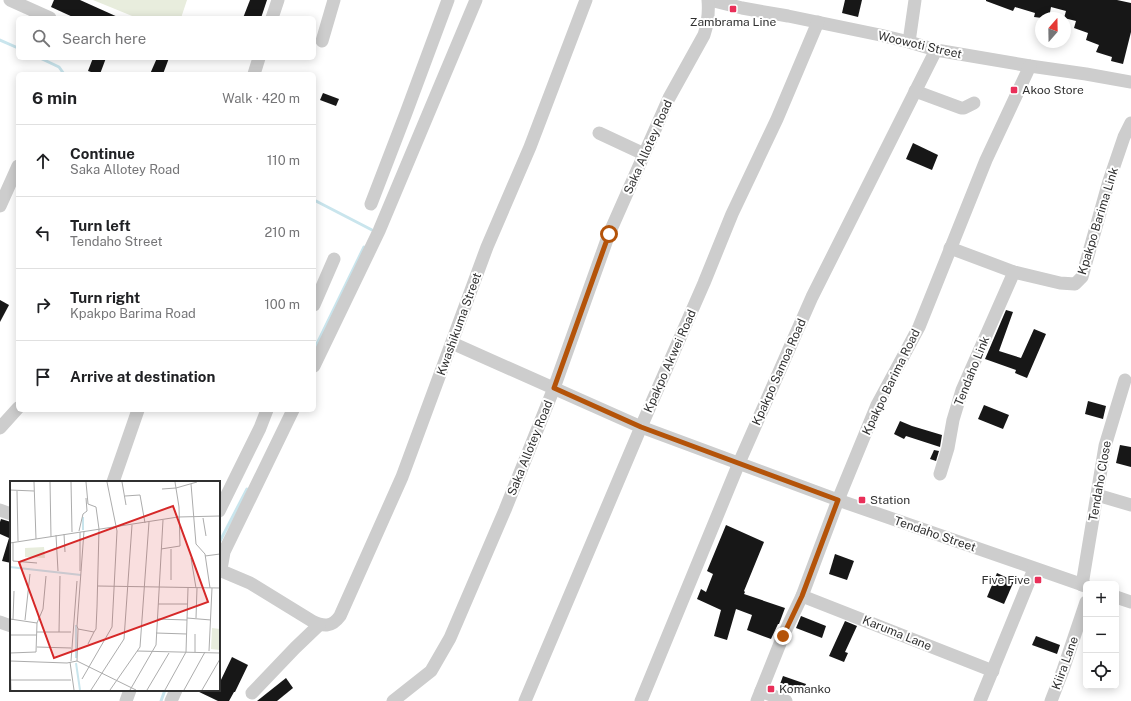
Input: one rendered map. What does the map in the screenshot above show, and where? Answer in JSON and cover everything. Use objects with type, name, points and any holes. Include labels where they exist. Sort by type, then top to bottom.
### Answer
[{"type":"street","points":[[10,0],[46,16]]},
{"type":"street","points":[[273,16],[278,0]]},
{"type":"street","points":[[322,41],[334,0]]},
{"type":"street","points":[[371,204],[448,0]]},
{"type":"street","points":[[316,362],[379,232],[476,0]]},
{"type":"street","name":"Kwashikuma Street","points":[[316,623],[328,625],[332,624],[336,622],[340,616],[402,476],[487,247],[530,147],[586,0]]},
{"type":"street","name":"Woowoti Street","points":[[709,0],[909,42],[936,50],[1131,82]]},
{"type":"street","name":"Saka Allotey Road","points":[[392,701],[431,671],[450,638],[505,510],[554,388],[609,234],[669,98],[704,35],[709,13],[709,0]]},
{"type":"street","points":[[909,42],[915,0]]},
{"type":"street","name":"Kpakpo Akwei Road","points":[[525,701],[641,427],[704,283],[732,214],[777,119],[818,22]]},
{"type":"street","name":"Kpakpo Samoa Road","points":[[641,701],[739,463],[812,297],[936,50]]},
{"type":"street","points":[[255,72],[259,60]]},
{"type":"street","name":"Kpakpo Barima Road","points":[[759,696],[783,636],[802,596],[838,500],[877,405],[919,327],[986,160],[1030,66]]},
{"type":"street","points":[[915,91],[961,108],[974,103]]},
{"type":"street","name":"Kpakpo Barima Link","points":[[950,248],[1014,272],[1075,284],[1082,277],[1116,159],[1131,123]]},
{"type":"street","points":[[599,133],[644,154]]},
{"type":"street","points":[[0,206],[16,170]]},
{"type":"street","points":[[316,300],[334,259]]},
{"type":"street","name":"Tendaho Link","points":[[940,474],[962,390],[1014,272]]},
{"type":"street","name":"Tendaho Street","points":[[452,343],[641,427],[838,500],[1083,586]]},
{"type":"street","name":"Tendaho Close","points":[[1085,581],[1105,446],[1125,380]]},
{"type":"street","points":[[0,428],[16,410]]},
{"type":"street","points":[[114,481],[137,412]]},
{"type":"street","points":[[220,509],[260,428],[266,412]]},
{"type":"street","points":[[220,567],[224,552],[292,412]]},
{"type":"street","points":[[1097,496],[1131,505]]},
{"type":"street","points":[[0,510],[10,514]]},
{"type":"street","points":[[980,701],[1034,569]]},
{"type":"street","points":[[221,577],[250,583],[316,623],[295,648],[252,693]]},
{"type":"street","name":"Karuma Lane","points":[[802,596],[992,671]]},
{"type":"street","points":[[1119,598],[1131,602]]},
{"type":"street","name":"Kiira Lane","points":[[1051,701],[1083,611]]},
{"type":"street","points":[[0,622],[10,626]]},
{"type":"street","points":[[126,701],[130,691]]},
{"type":"street","points":[[171,701],[176,691]]},
{"type":"street","points":[[759,696],[786,701]]},
{"type":"green space","points":[[93,0],[187,0],[182,16],[132,16]]},
{"type":"building","points":[[54,0],[80,0],[116,16],[71,16],[51,7]]},
{"type":"building","points":[[250,0],[267,0],[262,16],[244,16]]},
{"type":"building","points":[[845,0],[862,0],[858,17],[842,13]]},
{"type":"building","points":[[1117,0],[1131,3],[1131,32],[1123,64],[1111,61],[1112,57],[1096,52],[1099,45],[1086,40],[1088,33],[1074,28],[1076,21],[1071,20],[1071,12],[1066,12],[1051,7],[1050,12],[1035,13],[1015,7],[1013,11],[986,1]]},
{"type":"building","points":[[92,60],[105,60],[101,72],[88,71]]},
{"type":"building","points":[[156,60],[168,60],[164,72],[151,72]]},
{"type":"building","points":[[323,93],[339,99],[336,106],[320,100]]},
{"type":"building","points":[[913,143],[938,155],[932,170],[906,159]]},
{"type":"building","points":[[0,300],[9,305],[0,322]]},
{"type":"building","points":[[1006,310],[1013,312],[999,351],[1021,358],[1034,329],[1046,334],[1027,378],[1015,373],[1016,370],[985,359]]},
{"type":"building","points":[[1088,401],[1106,406],[1103,419],[1085,414]]},
{"type":"building","points":[[984,405],[1009,415],[1003,429],[978,419]]},
{"type":"building","points":[[900,421],[942,435],[940,447],[906,436],[904,439],[894,434]]},
{"type":"building","points":[[1120,445],[1131,447],[1131,467],[1116,463]]},
{"type":"building","points":[[934,450],[939,451],[936,461],[930,459]]},
{"type":"building","points":[[1,519],[10,522],[10,563],[2,561],[9,538],[0,534]]},
{"type":"building","points":[[726,525],[764,542],[744,594],[785,608],[771,639],[747,630],[752,615],[736,609],[727,640],[714,636],[721,610],[697,599],[701,589],[706,592],[713,574],[707,571]]},
{"type":"building","points":[[835,554],[854,561],[847,580],[829,574]]},
{"type":"building","points":[[997,573],[1014,581],[1004,604],[987,597]]},
{"type":"building","points":[[801,616],[826,626],[822,638],[796,628]]},
{"type":"building","points":[[845,621],[857,626],[845,652],[848,653],[844,662],[829,656]]},
{"type":"building","points":[[1036,636],[1060,645],[1057,654],[1032,645]]},
{"type":"building","points":[[232,657],[248,665],[229,701],[218,701],[197,691],[220,691],[220,682]]},
{"type":"building","points":[[783,676],[806,684],[803,695],[779,687]]},
{"type":"building","points":[[286,678],[293,688],[277,701],[257,701]]},
{"type":"waterway","points":[[0,40],[16,47]]},
{"type":"waterway","points":[[44,60],[59,67],[63,72]]},
{"type":"waterway","points":[[316,201],[372,230]]},
{"type":"waterway","points":[[316,346],[364,247]]},
{"type":"waterway","points":[[220,541],[247,489]]},
{"type":"waterway","points":[[161,701],[165,691]]},
{"type":"place","name":"Zambrama Line","points":[[733,9]]},
{"type":"place","name":"Akoo Store","points":[[1014,90]]},
{"type":"place","name":"Station","points":[[862,500]]},
{"type":"place","name":"Five Five","points":[[1038,580]]},
{"type":"place","name":"Komanko","points":[[771,689]]},
{"type":"route","points":[[609,234],[554,388],[641,427],[838,500],[802,596],[783,636]]}]
